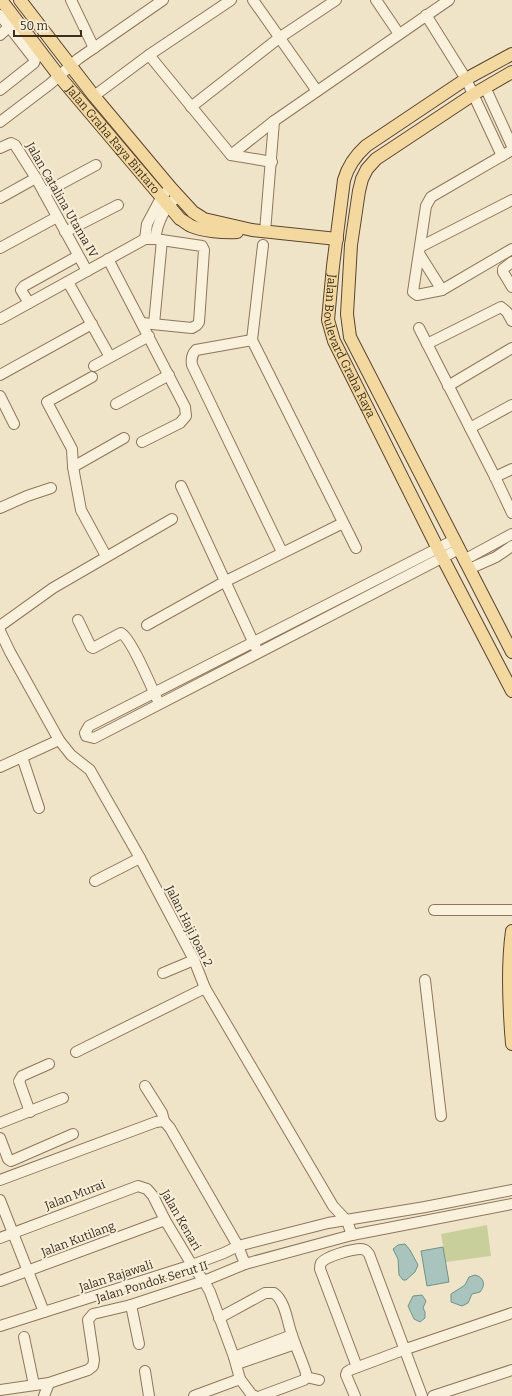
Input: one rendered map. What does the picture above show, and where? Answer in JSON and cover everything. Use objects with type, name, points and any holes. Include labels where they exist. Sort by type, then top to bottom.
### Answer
[{"type":"main road","name":"Jalan Graha Raya Bintaro","points":[[1,0],[59,76],[170,196]]},
{"type":"main road","name":"Jalan Graha Raya Bintaro","points":[[20,0],[75,62],[94,96],[170,196],[180,219],[189,226],[199,229],[230,233],[252,230],[337,239]]},
{"type":"main road","name":"Jalan Boulevard Graha Raya","points":[[512,54],[466,79],[366,146],[352,162],[344,180],[328,320],[334,341],[512,691]]},
{"type":"main road","name":"Jalan Boulevard Graha Raya","points":[[512,72],[474,94],[376,159],[367,169],[358,191],[351,245],[347,314],[350,337],[512,652]]},
{"type":"main road","points":[[512,931],[510,945],[510,1020],[512,1044]]},
{"type":"street","points":[[71,0],[94,48]]},
{"type":"street","points":[[0,122],[75,62],[162,0]]},
{"type":"street","points":[[94,96],[149,55],[230,0]]},
{"type":"street","points":[[253,0],[318,91]]},
{"type":"street","points":[[191,107],[280,38],[336,0]]},
{"type":"street","points":[[376,0],[399,34]]},
{"type":"street","points":[[231,155],[274,121],[426,15],[450,0]]},
{"type":"street","points":[[0,15],[33,56],[34,61],[0,90]]},
{"type":"street","points":[[426,15],[466,79],[502,156]]},
{"type":"street","points":[[0,35],[9,27]]},
{"type":"street","points":[[149,55],[231,155],[272,162]]},
{"type":"street","points":[[485,88],[512,146]]},
{"type":"street","points":[[265,232],[272,162],[274,121]]},
{"type":"street","name":"Jalan Catalina Utama IV","points":[[0,148],[13,143],[36,178],[87,271]]},
{"type":"street","points":[[512,150],[431,197],[426,206],[413,289],[414,294],[417,295],[442,290],[512,249]]},
{"type":"street","points":[[44,193],[96,165]]},
{"type":"street","points":[[0,198],[36,178]]},
{"type":"street","points":[[154,324],[158,239],[157,226],[170,196]]},
{"type":"street","points":[[145,239],[146,224],[170,196]]},
{"type":"street","points":[[420,251],[512,200]]},
{"type":"street","points":[[65,232],[118,205]]},
{"type":"street","points":[[0,248],[57,217]]},
{"type":"street","points":[[0,320],[145,239],[158,239],[201,246],[204,249],[197,325],[192,328],[142,323]]},
{"type":"street","points":[[263,245],[252,340],[356,548]]},
{"type":"street","points":[[420,251],[442,290]]},
{"type":"street","points":[[29,303],[21,290],[24,286],[78,256]]},
{"type":"street","points":[[108,259],[185,407],[186,416],[180,423],[142,442]]},
{"type":"street","points":[[512,262],[503,269],[503,272],[512,287]]},
{"type":"street","points":[[68,282],[110,357]]},
{"type":"street","points":[[427,344],[501,307],[507,312],[512,320]]},
{"type":"street","points":[[0,375],[92,324]]},
{"type":"street","points":[[419,328],[512,513]]},
{"type":"street","points":[[94,366],[149,336]]},
{"type":"street","points":[[252,340],[196,350],[191,360],[195,372],[282,552]]},
{"type":"street","points":[[448,386],[512,348]]},
{"type":"street","points":[[116,404],[169,375]]},
{"type":"street","points":[[92,377],[47,402],[72,449],[73,467],[81,510],[106,556]]},
{"type":"street","points":[[0,398],[14,424]]},
{"type":"street","points":[[470,428],[512,405]]},
{"type":"street","points":[[73,467],[124,438]]},
{"type":"street","points":[[495,477],[512,469]]},
{"type":"street","points":[[181,486],[224,582],[259,653]]},
{"type":"street","points":[[0,508],[27,496],[51,488]]},
{"type":"street","points":[[0,626],[53,588],[172,519]]},
{"type":"street","points":[[147,625],[224,582],[343,523]]},
{"type":"street","points":[[461,555],[512,534]]},
{"type":"street","points":[[441,554],[259,653],[94,738],[86,736],[85,733],[89,726],[253,643],[441,554],[496,557],[512,546]]},
{"type":"street","points":[[78,620],[91,647],[93,648],[121,633],[124,635],[134,650],[159,704]]},
{"type":"street","name":"Jalan Haji Joan 2","points":[[0,631],[10,652],[59,740],[71,755],[90,770],[140,858],[194,960],[205,988],[333,1206],[347,1221],[352,1235]]},
{"type":"street","points":[[0,767],[59,740]]},
{"type":"street","points":[[22,757],[40,808]]},
{"type":"street","points":[[95,881],[140,858]]},
{"type":"street","points":[[434,910],[512,910]]},
{"type":"street","points":[[163,973],[194,960]]},
{"type":"street","points":[[425,980],[441,1116]]},
{"type":"street","points":[[76,1052],[205,988]]},
{"type":"street","points":[[30,1112],[19,1081],[20,1078],[49,1064]]},
{"type":"street","points":[[145,1086],[238,1246],[245,1264]]},
{"type":"street","points":[[0,1123],[63,1098]]},
{"type":"street","points":[[0,1180],[156,1122],[164,1121]]},
{"type":"street","points":[[1,1144],[9,1161],[11,1161],[72,1134]]},
{"type":"street","name":"Jalan Murai","points":[[0,1238],[138,1186],[147,1189]]},
{"type":"street","name":"Jalan Kenari","points":[[147,1189],[153,1196],[165,1220],[210,1292],[236,1361],[240,1379]]},
{"type":"street","name":"Jalan Rajawali","points":[[0,1326],[192,1265],[238,1246],[328,1223],[347,1221],[512,1190]]},
{"type":"street","points":[[0,1200],[44,1312]]},
{"type":"street","name":"Jalan Pondok Serut II","points":[[48,1383],[88,1370],[93,1366],[94,1360],[88,1320],[93,1314],[131,1305],[204,1281],[245,1264],[352,1235],[512,1204]]},
{"type":"street","name":"Jalan Kutilang","points":[[0,1281],[28,1272],[165,1220]]},
{"type":"street","points":[[357,1367],[320,1269],[321,1264],[325,1260],[344,1252],[361,1249],[366,1250],[369,1254],[406,1349],[422,1396]]},
{"type":"street","points":[[219,1318],[265,1293],[274,1293],[282,1302],[306,1373],[306,1377]]},
{"type":"street","points":[[131,1305],[139,1344]]},
{"type":"street","points":[[355,1396],[346,1375],[347,1372],[406,1349],[512,1313]]},
{"type":"street","points":[[24,1337],[34,1385]]},
{"type":"street","points":[[236,1361],[294,1339]]},
{"type":"street","points":[[433,1396],[512,1370]]},
{"type":"street","points":[[145,1371],[149,1396]]},
{"type":"street","points":[[306,1377],[319,1380]]},
{"type":"street","points":[[261,1396],[304,1380],[306,1377]]},
{"type":"street","points":[[194,1396],[220,1391],[240,1379],[252,1395],[256,1396]]},
{"type":"street","points":[[0,1390],[48,1383],[44,1396]]},
{"type":"green space","points":[[487,1225],[491,1256],[446,1262],[441,1234]]},
{"type":"water","points":[[405,1244],[418,1265],[415,1272],[406,1280],[403,1280],[399,1275],[398,1259],[393,1249],[398,1245]]},
{"type":"water","points":[[443,1247],[449,1282],[427,1286],[421,1251]]},
{"type":"water","points":[[475,1275],[482,1279],[483,1282],[483,1287],[480,1292],[472,1294],[468,1303],[462,1306],[451,1302],[451,1294],[465,1285],[469,1277]]},
{"type":"water","points":[[422,1295],[426,1301],[423,1308],[425,1318],[420,1322],[414,1319],[408,1306],[413,1296]]}]
